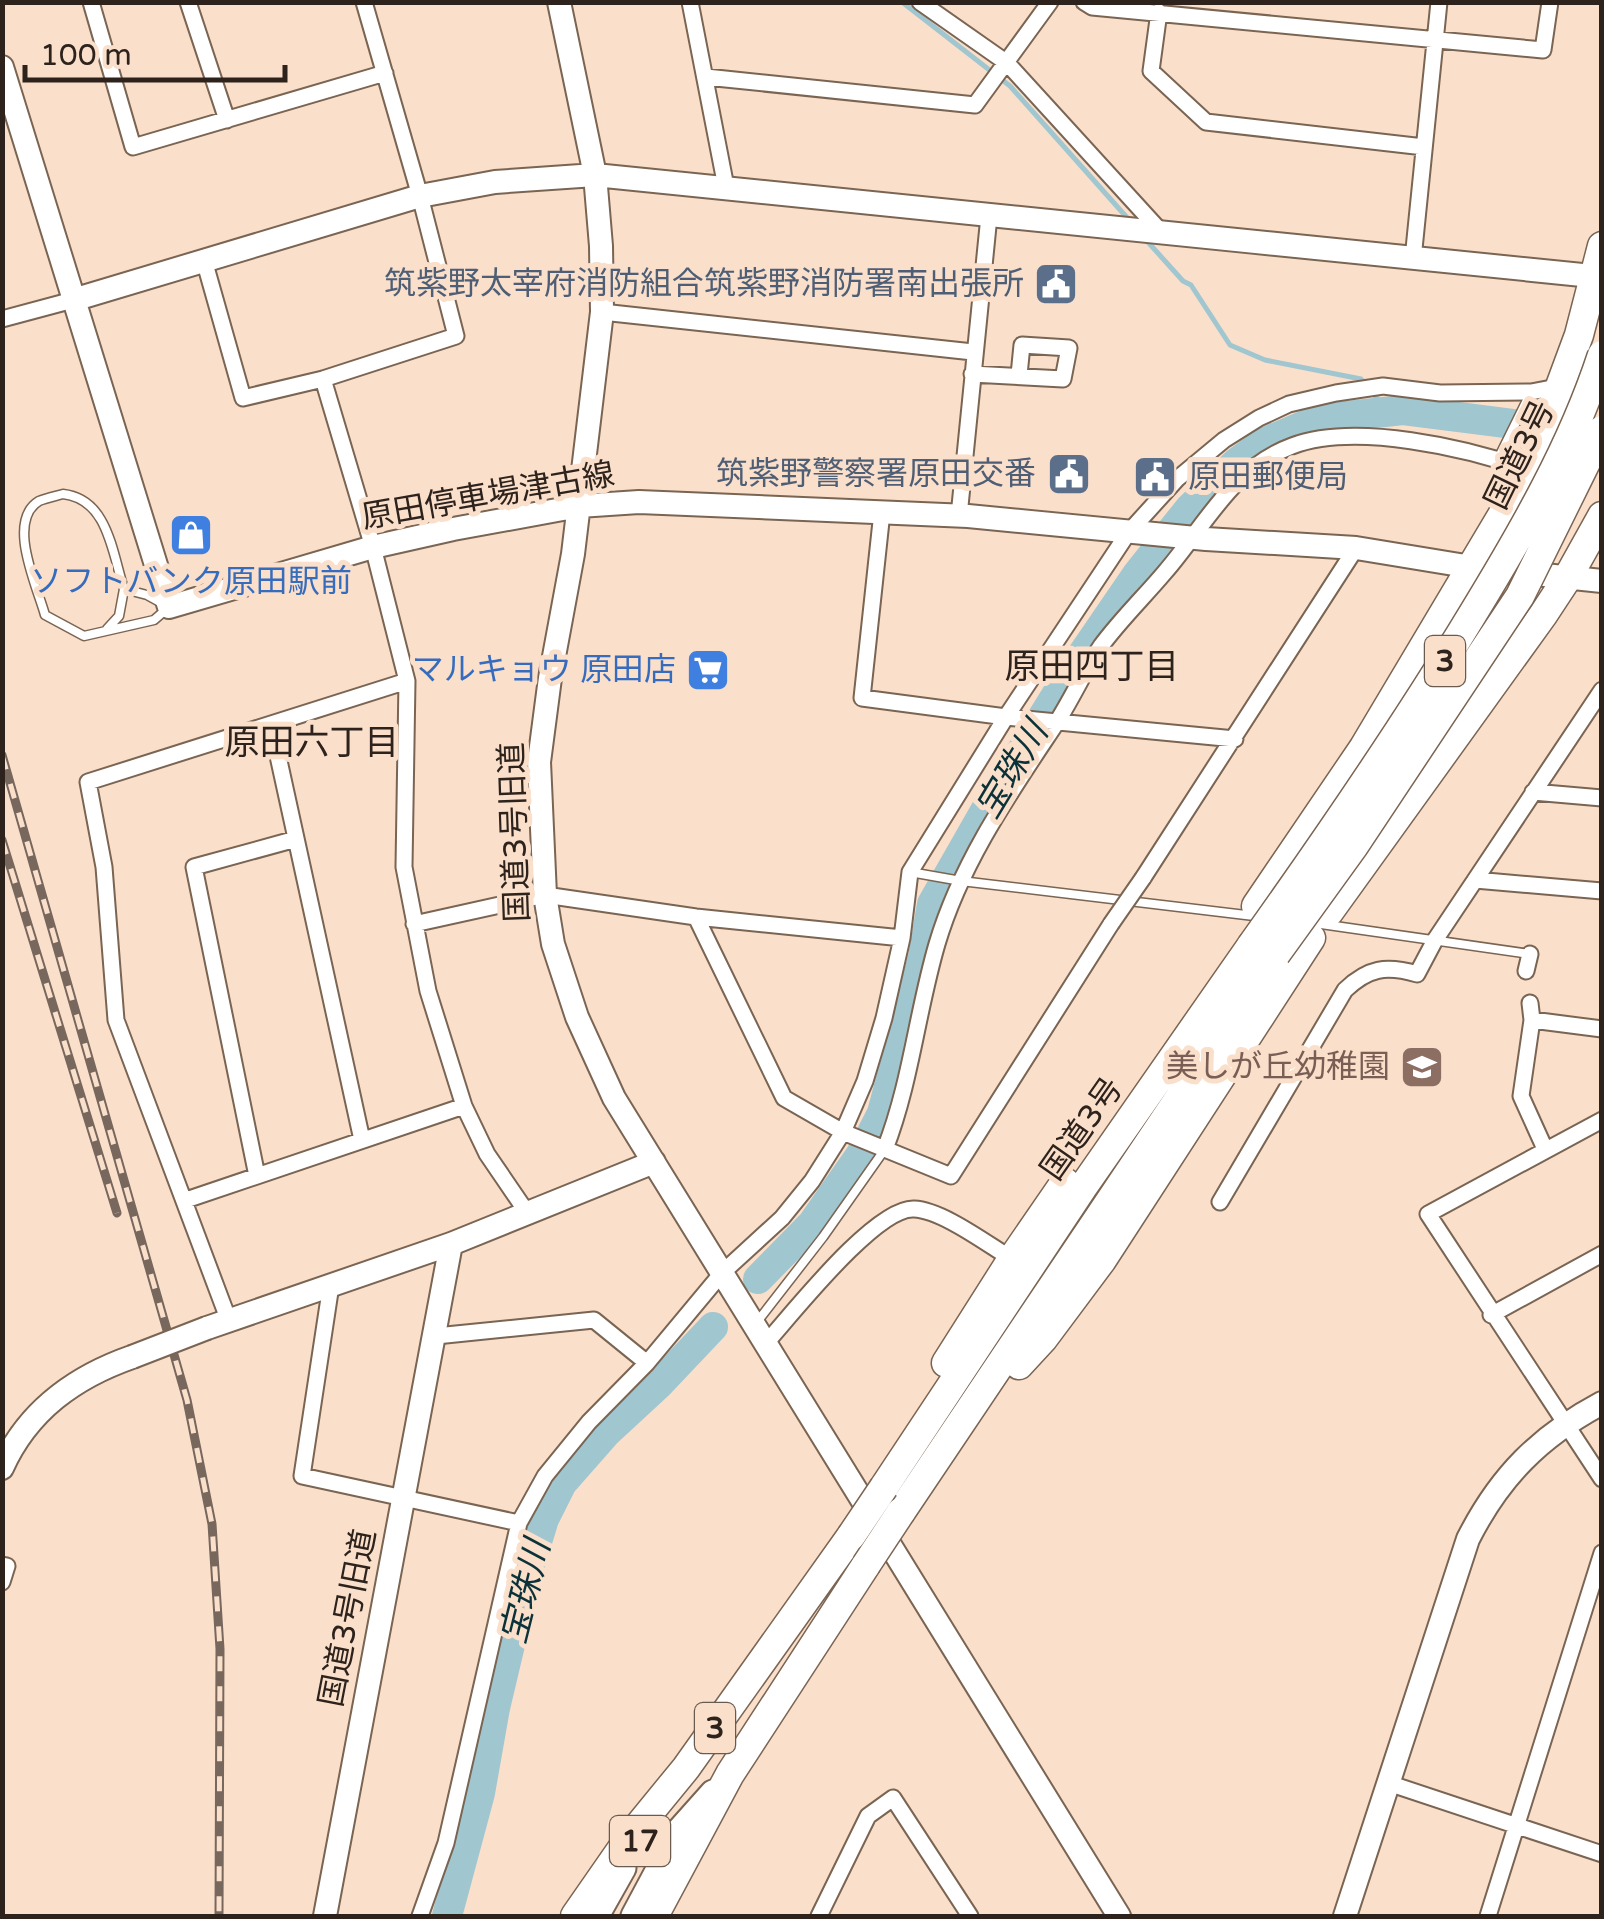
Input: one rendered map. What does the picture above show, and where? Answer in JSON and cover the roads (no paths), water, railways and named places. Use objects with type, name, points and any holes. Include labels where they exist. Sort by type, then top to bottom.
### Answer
[{"type":"highway","points":[[904,1458],[911,1426],[1012,1259],[1255,945],[1256,906],[1364,747],[1534,459],[1548,393],[1578,335],[1598,276],[1602,246]]},
{"type":"highway","points":[[1531,516],[1602,315]]},
{"type":"highway","name":"国道3号","points":[[575,1916],[851,1536],[1083,1188],[1255,945],[1427,690],[1531,516],[1589,394],[1602,355]]},
{"type":"highway","name":"国道3号","points":[[654,1916],[730,1774],[962,1425],[1255,945],[1354,846],[1520,596],[1602,430]]},
{"type":"highway","points":[[962,1425],[1043,1338],[1102,1260],[1328,912],[1568,577],[1602,516]]},
{"type":"main road","name":"17","points":[[596,1916],[686,1768]]},
{"type":"main road","name":"17","points":[[634,1916],[680,1830],[730,1774]]},
{"type":"street","points":[[92,2],[134,147],[385,73]]},
{"type":"street","points":[[188,2],[227,120]]},
{"type":"street","points":[[204,260],[243,398],[323,379],[456,336],[364,2]]},
{"type":"street","name":"国道3号旧道","points":[[559,2],[595,175],[602,312],[580,506],[540,762],[545,895],[552,944],[577,1017],[614,1098],[1120,1916]]},
{"type":"street","points":[[690,2],[726,187]]},
{"type":"street","points":[[920,2],[1007,63],[1164,235]]},
{"type":"street","points":[[706,77],[974,104],[1050,2]]},
{"type":"street","points":[[1084,2],[1092,7],[1543,50],[1550,2]]},
{"type":"street","points":[[1412,260],[1439,2]]},
{"type":"street","points":[[1159,12],[1150,71],[1206,122],[1424,147]]},
{"type":"street","points":[[2,67],[169,606]]},
{"type":"street","points":[[2,318],[420,196],[494,182],[595,175],[1598,276]]},
{"type":"street","points":[[959,516],[989,216]]},
{"type":"street","points":[[602,312],[974,352]]},
{"type":"street","points":[[972,374],[1019,375]]},
{"type":"street","points":[[323,379],[407,681],[404,867],[428,991],[464,1106],[487,1154],[528,1214]]},
{"type":"street","points":[[420,1916],[446,1843],[518,1523],[546,1476],[589,1422],[647,1363],[722,1272],[782,1218],[843,1132],[884,1018],[902,938],[910,872],[1006,717],[1128,533],[1177,479],[1224,440],[1288,404],[1384,386],[1440,393],[1548,393]]},
{"type":"street","points":[[886,1149],[903,1099],[938,943],[961,882],[992,820],[1057,722],[1099,649],[1222,498],[1257,463],[1293,446],[1333,436],[1373,437],[1498,459],[1534,459]]},
{"type":"street","name":"原田停車場津古線","points":[[169,606],[372,547],[580,506],[639,502],[959,516],[1128,533],[1356,548],[1471,568],[1602,581]]},
{"type":"street","points":[[882,512],[862,698],[1006,717],[1235,739]]},
{"type":"street","points":[[696,917],[784,1098],[843,1132],[951,1176],[1356,548]]},
{"type":"street","points":[[218,1325],[186,1200],[116,1020],[104,868],[88,782],[407,681]]},
{"type":"street","points":[[1220,1202],[1345,990],[1360,975],[1376,969],[1395,967],[1417,974],[1434,940],[1602,690]]},
{"type":"street","points":[[271,724],[362,1140]]},
{"type":"street","points":[[1533,792],[1602,798]]},
{"type":"street","points":[[257,1176],[194,867],[296,839]]},
{"type":"street","points":[[1475,880],[1602,892]]},
{"type":"street","points":[[414,924],[545,895],[696,917],[902,938]]},
{"type":"street","points":[[1526,971],[1530,954]]},
{"type":"street","points":[[1530,1003],[1532,1020],[1520,1096],[1546,1149]]},
{"type":"street","points":[[1532,1020],[1602,1029]]},
{"type":"street","points":[[186,1200],[464,1106]]},
{"type":"street","points":[[1602,1120],[1428,1214],[1602,1479]]},
{"type":"street","points":[[5,1453],[29,1423],[72,1384],[98,1369],[452,1244],[654,1162]]},
{"type":"street","points":[[761,1333],[882,1219],[912,1208],[934,1214],[1012,1259]]},
{"type":"street","name":"国道3号旧道","points":[[325,1916],[452,1244]]},
{"type":"street","points":[[1492,1315],[1602,1254]]},
{"type":"street","points":[[331,1285],[302,1476],[518,1523]]},
{"type":"street","points":[[436,1336],[594,1320],[647,1363]]},
{"type":"street","points":[[1346,1916],[1468,1539],[1506,1478],[1564,1423],[1602,1403]]},
{"type":"street","points":[[1488,1916],[1602,1553]]},
{"type":"street","points":[[2,1565],[6,1566],[2,1582]]},
{"type":"street","points":[[1388,1783],[1602,1854]]},
{"type":"street","points":[[839,1916],[822,1910],[868,1816],[893,1798],[970,1916]]},
{"type":"lane","points":[[1498,459],[1548,393]]},
{"type":"lane","points":[[105,631],[119,616],[124,589],[96,509],[82,496],[63,494],[38,502],[25,517],[22,534],[45,615],[84,636],[154,620],[169,606],[124,589]]},
{"type":"lane","points":[[910,872],[961,882],[1530,954]]},
{"type":"lane","points":[[761,1333],[886,1149]]},
{"type":"waterway","points":[[902,2],[1010,86],[1130,221]]},
{"type":"waterway","points":[[1147,241],[1191,285],[1230,345],[1265,360],[1361,379],[1387,410]]},
{"type":"waterway","name":"宝珠川","points":[[758,1279],[812,1224],[861,1154],[882,1113],[923,957],[932,904],[1073,668],[1138,573],[1189,509],[1237,462],[1263,443],[1319,419],[1403,410],[1569,431]]},
{"type":"waterway","name":"宝珠川","points":[[447,1916],[480,1793],[525,1581],[544,1519],[562,1483],[606,1433],[713,1327]]},
{"type":"railway","points":[[2,755],[187,1400],[212,1524],[220,1649],[219,1916]]},
{"type":"railway","points":[[2,840],[117,1213]]},
{"type":"place","name":"筑紫野太宰府消防組合筑紫野消防署南出張所","points":[[1056,284]]},
{"type":"place","name":"筑紫野警察署原田交番","points":[[1069,474]]},
{"type":"place","name":"原田郵便局","points":[[1155,477]]},
{"type":"place","name":"ソフトバンク原田駅前","points":[[191,535]]},
{"type":"place","name":"マルキョウ 原田店","points":[[708,670]]},
{"type":"place","name":"美しが丘幼稚園","points":[[1422,1067]]},
{"type":"district","name":"原田四丁目","points":[[1092,667]]},
{"type":"district","name":"原田六丁目","points":[[312,743]]}]
